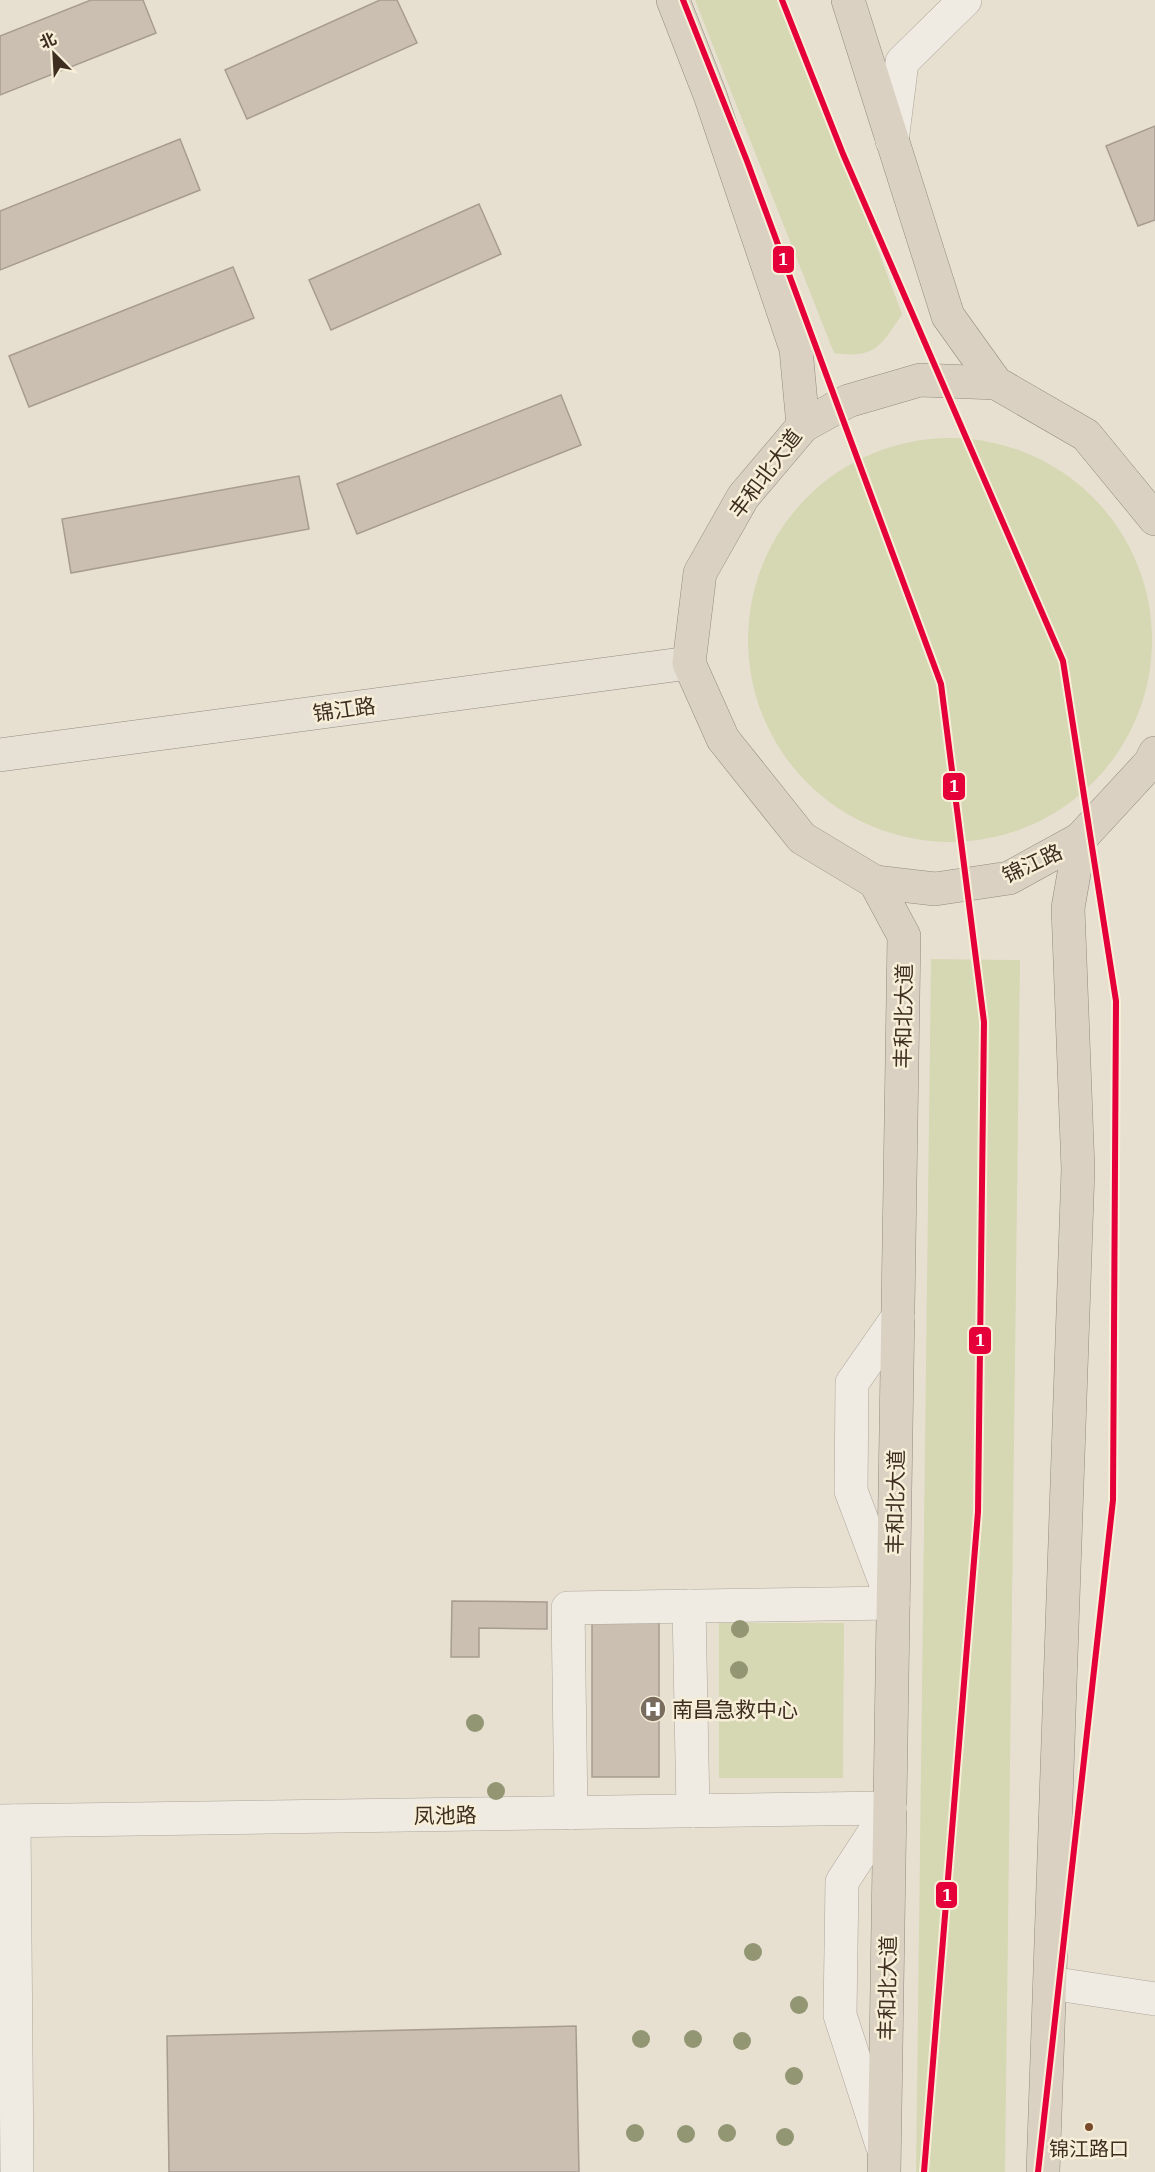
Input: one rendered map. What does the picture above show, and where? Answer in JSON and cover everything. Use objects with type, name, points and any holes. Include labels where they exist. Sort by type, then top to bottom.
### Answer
[{"type":"highway","name":"丰和北大道","points":[[673,0],[711,95],[796,350],[803,426],[743,497],[700,573],[689,663],[723,739],[802,838],[874,882],[904,936],[885,2162]]},
{"type":"highway","points":[[848,0],[948,316],[996,383],[1086,435],[1155,519]]},
{"type":"highway","points":[[803,426],[848,401],[920,380],[996,383]]},
{"type":"highway","points":[[1043,2172],[1078,1169],[1068,908],[1080,839],[1150,762],[1155,753]]},
{"type":"highway","name":"锦江路","points":[[874,882],[935,889],[1010,878],[1080,839]]},
{"type":"main road","name":"锦江路","points":[[0,755],[689,663]]},
{"type":"street","points":[[892,141],[902,62],[965,0]]},
{"type":"street","points":[[571,1813],[568,1608],[893,1603],[851,1491],[852,1383],[898,1317]]},
{"type":"street","points":[[689,1606],[693,1811]]},
{"type":"street","points":[[885,2162],[840,2015],[842,1882],[890,1808]]},
{"type":"street","name":"凤池路","points":[[7,1821],[890,1808]]},
{"type":"street","points":[[7,1821],[17,2172]]},
{"type":"street","points":[[1050,1983],[1155,1999]]},
{"type":"green space","points":[[695,0],[784,0],[902,314],[876,348],[859,354],[834,353]]},
{"type":"green space","points":[[950,438],[989,442],[1027,454],[1062,472],[1093,497],[1118,528],[1136,563],[1148,601],[1152,640],[1148,679],[1136,717],[1118,752],[1093,783],[1062,808],[1027,826],[989,838],[950,842],[911,838],[873,826],[838,808],[807,783],[782,752],[764,717],[752,679],[748,640],[752,601],[764,563],[782,528],[807,497],[838,472],[873,454],[911,442]]},
{"type":"green space","points":[[931,959],[1020,960],[1005,2172],[916,2172]]},
{"type":"green space","points":[[719,1623],[844,1623],[843,1778],[719,1778]]},
{"type":"building","points":[[91,0],[143,0],[156,33],[0,95],[0,36]]},
{"type":"building","points":[[380,0],[397,0],[417,43],[247,119],[225,70]]},
{"type":"building","points":[[1155,126],[1155,220],[1138,226],[1106,146]]},
{"type":"building","points":[[180,139],[200,190],[0,270],[0,211]]},
{"type":"building","points":[[479,204],[501,254],[331,330],[309,280]]},
{"type":"building","points":[[233,267],[254,318],[29,407],[9,356]]},
{"type":"building","points":[[561,395],[581,445],[357,534],[337,484]]},
{"type":"building","points":[[299,476],[309,529],[71,573],[62,519]]},
{"type":"building","points":[[452,1601],[547,1602],[547,1629],[479,1628],[479,1657],[451,1657]]},
{"type":"building","points":[[659,1617],[659,1777],[592,1777],[592,1618]]},
{"type":"building","points":[[576,2026],[579,2172],[169,2172],[167,2036]]},
{"type":"transit line","name":"1","points":[[683,0],[747,161],[941,684],[984,1022],[978,1512],[924,2172]]},
{"type":"transit line","name":"1","points":[[782,0],[843,154],[1063,661],[1116,1001],[1113,1500],[1038,2172]]},
{"type":"place","name":"南昌急救中心","points":[[653,1709]]},
{"type":"place","name":"锦江路口","points":[[1089,2127]]}]
